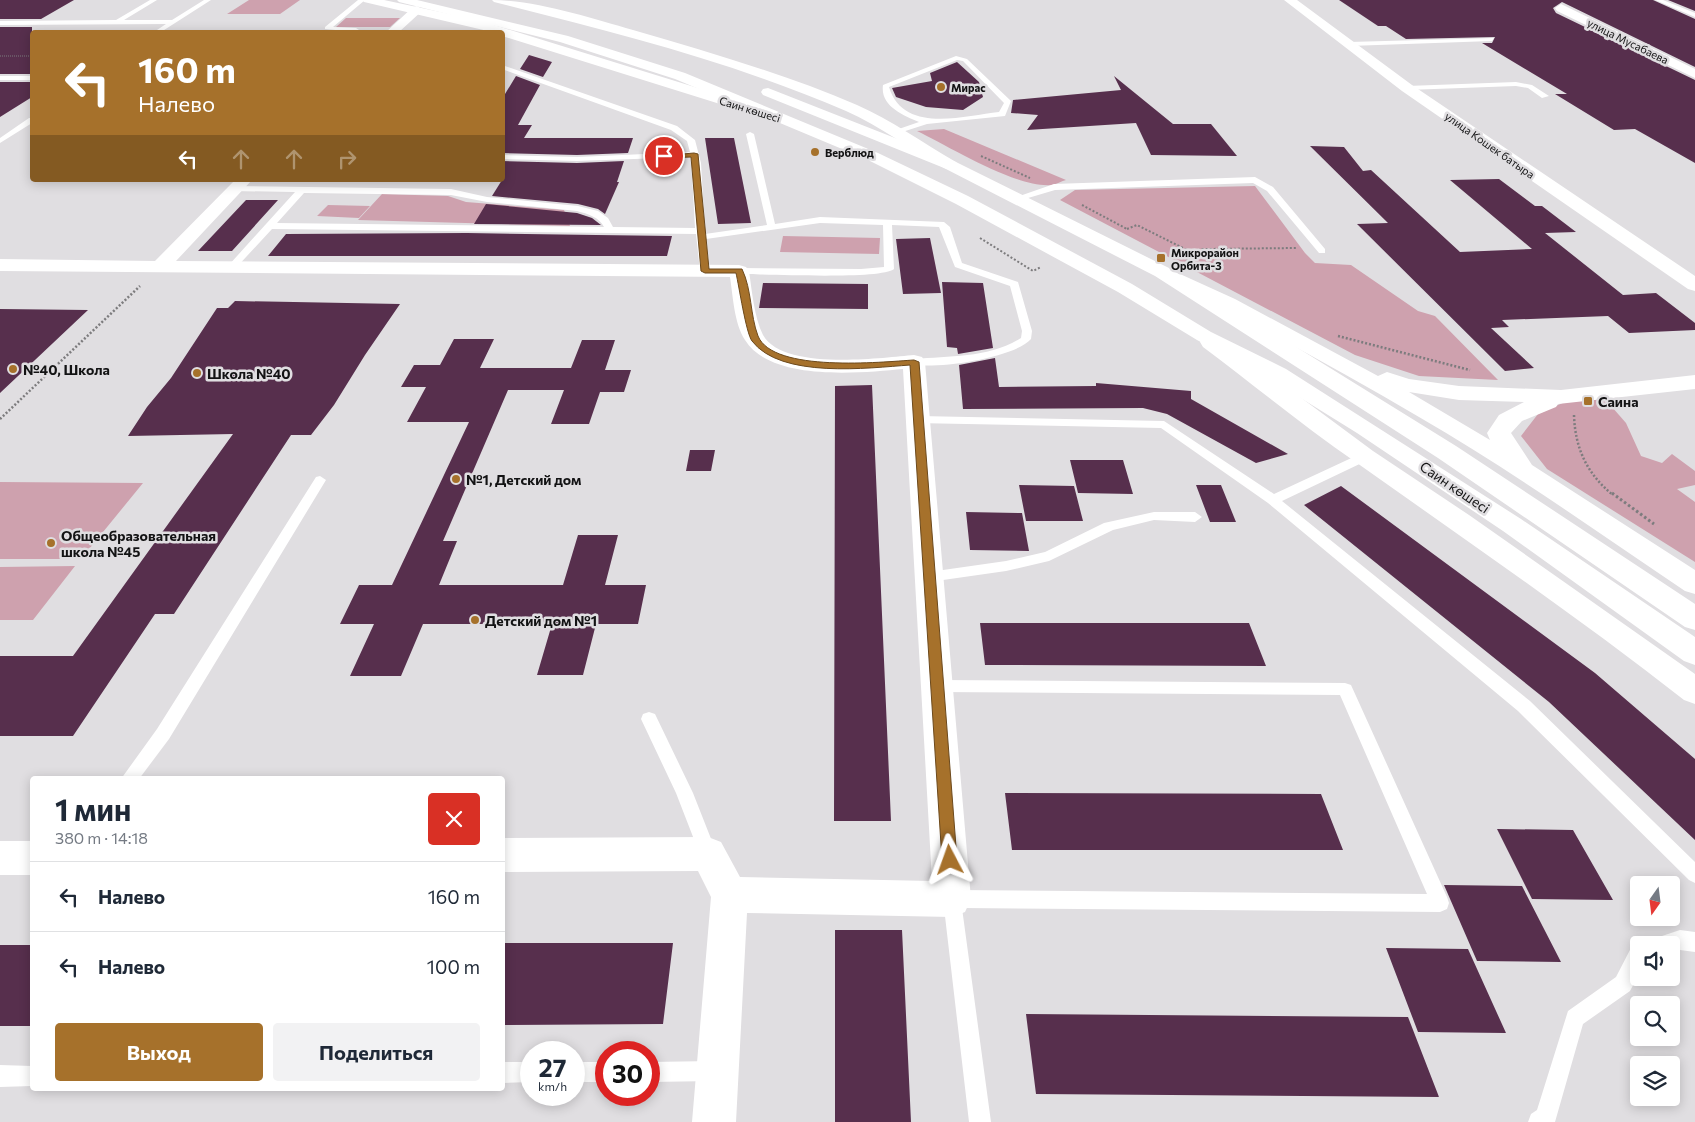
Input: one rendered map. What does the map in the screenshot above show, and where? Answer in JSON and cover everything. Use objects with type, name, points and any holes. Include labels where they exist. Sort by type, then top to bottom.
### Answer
[{"type":"street","name":"Саин көшесі","points":[[368,0],[474,23],[497,30]]},
{"type":"street","name":"Саин көшесі","points":[[403,0],[506,24],[617,55],[680,76],[795,122]]},
{"type":"street","name":"Саин көшесі","points":[[455,0],[553,23],[678,60],[800,104],[950,164]]},
{"type":"street","name":"Саин көшесі","points":[[498,0],[606,26],[697,54],[853,109],[950,164],[1162,272]]},
{"type":"street","name":"улица Кошек батыра","points":[[1290,0],[1406,88],[1695,285]]},
{"type":"street","name":"улица Мусабаева","points":[[1561,8],[1695,74]]},
{"type":"street","points":[[394,30],[417,10]]},
{"type":"street","name":"Саин көшесі","points":[[505,33],[795,122]]},
{"type":"street","points":[[795,122],[883,161],[970,205],[1125,288],[1204,336],[1364,457],[1460,521],[1628,640],[1695,691]]},
{"type":"street","points":[[158,268],[239,184]]},
{"type":"street","points":[[0,265],[158,268],[739,271],[755,339],[774,356],[806,364],[856,366],[914,362],[952,899],[730,894]]},
{"type":"street","points":[[1162,272],[1228,303],[1428,412],[1528,474],[1695,584]]},
{"type":"street","points":[[1162,272],[1447,452],[1695,619]]},
{"type":"street","name":"Саин көшесі","points":[[1204,336],[1278,374],[1380,437],[1512,525],[1695,653]]},
{"type":"street","points":[[1338,364],[1406,385],[1459,393],[1570,403]]},
{"type":"street","points":[[1528,474],[1505,445],[1499,433],[1503,423],[1512,415],[1570,403],[1695,382]]},
{"type":"street","points":[[505,855],[708,854],[730,894],[714,1122]]},
{"type":"street","points":[[0,858],[30,858]]},
{"type":"lane","points":[[117,22],[154,0]]},
{"type":"lane","points":[[160,30],[208,0]]},
{"type":"lane","points":[[356,30],[327,28],[362,0]]},
{"type":"lane","points":[[1658,0],[1695,15]]},
{"type":"lane","points":[[0,16],[40,15],[27,22]]},
{"type":"lane","points":[[0,23],[174,22]]},
{"type":"lane","points":[[1349,44],[1492,39]]},
{"type":"lane","points":[[896,133],[926,122],[1002,114],[1008,103],[965,60],[956,58],[885,86],[889,102],[897,110],[926,122]]},
{"type":"lane","points":[[505,68],[674,128],[691,140],[697,162],[705,271]]},
{"type":"lane","points":[[0,78],[30,78]]},
{"type":"lane","points":[[7,86],[20,78]]},
{"type":"lane","points":[[1406,88],[1516,84],[1530,86],[1546,96]]},
{"type":"lane","points":[[0,141],[30,121]]},
{"type":"lane","points":[[750,134],[772,228]]},
{"type":"lane","points":[[505,157],[577,160],[694,154]]},
{"type":"lane","points":[[1018,198],[1054,187],[1255,180],[1270,189],[1320,249]]},
{"type":"lane","points":[[239,184],[302,190],[451,192],[479,200],[578,208],[604,219],[610,230]]},
{"type":"lane","points":[[231,268],[302,190]]},
{"type":"lane","points":[[270,226],[610,230],[701,234],[772,228],[835,219],[887,224],[941,224],[945,227],[958,265],[978,273],[1002,277],[1015,284],[1027,331],[1026,339],[1016,348],[992,354],[914,362]]},
{"type":"lane","points":[[739,271],[861,272],[889,269],[887,224]]},
{"type":"lane","points":[[919,420],[1149,423],[1164,425],[1274,500],[1524,706],[1695,874]]},
{"type":"lane","points":[[1274,500],[1364,457]]},
{"type":"lane","points":[[131,776],[163,734],[320,480]]},
{"type":"lane","points":[[929,577],[1006,566],[1049,556],[1108,526],[1154,516],[1195,517]]},
{"type":"lane","points":[[936,686],[1345,690],[1440,903],[952,899],[980,1122]]},
{"type":"lane","points":[[649,719],[684,793],[708,854]]},
{"type":"lane","points":[[1680,940],[1695,942]]},
{"type":"lane","points":[[1539,1122],[1546,1116],[1575,1018],[1623,984],[1630,970]]},
{"type":"lane","points":[[660,1072],[718,1071]]},
{"type":"lane","points":[[505,1073],[520,1072]]},
{"type":"lane","points":[[0,1076],[30,1076]]},
{"type":"path","points":[[0,56],[30,56]]},
{"type":"path","points":[[1137,224],[1191,252]]},
{"type":"path","points":[[980,238],[1033,271]]},
{"type":"path","points":[[1194,264],[1185,259],[1191,252],[1203,249],[1320,249]]},
{"type":"path","points":[[0,419],[158,268]]},
{"type":"path","points":[[1337,336],[1471,370]]},
{"type":"path","points":[[1570,403],[1575,413],[1574,434],[1577,449],[1597,482],[1658,526]]},
{"type":"shaded area","points":[[249,0],[300,0],[280,14],[227,14]]},
{"type":"shaded area","points":[[346,18],[400,18],[390,27],[336,27]]},
{"type":"shaded area","points":[[944,129],[1066,180],[1052,185],[1021,180],[1003,174],[917,131]]},
{"type":"shaded area","points":[[1255,186],[1305,253],[1315,263],[1351,265],[1418,311],[1435,316],[1498,380],[1419,376],[1355,355],[1060,200],[1075,190]]},
{"type":"shaded area","points":[[382,194],[448,196],[466,202],[564,210],[570,226],[358,220]]},
{"type":"shaded area","points":[[328,205],[370,206],[359,218],[317,216]]},
{"type":"shaded area","points":[[783,236],[880,238],[879,254],[780,252]]},
{"type":"shaded area","points":[[1605,399],[1626,423],[1641,456],[1662,463],[1672,454],[1695,471],[1695,485],[1677,489],[1695,502],[1695,562],[1547,469],[1521,436],[1538,414],[1567,401]]},
{"type":"shaded area","points":[[0,482],[143,483],[81,559],[0,559]]},
{"type":"shaded area","points":[[75,566],[33,620],[0,620],[0,567]]},
{"type":"building","points":[[0,0],[74,0],[41,19],[0,19]]},
{"type":"building","points":[[1339,0],[1653,0],[1695,19],[1695,67],[1562,2],[1553,8],[1556,13],[1695,80],[1695,163],[1635,129],[1614,130],[1555,94],[1567,94],[1482,43],[1492,43],[1495,37],[1406,39],[1386,26],[1378,26]]},
{"type":"building","points":[[1668,0],[1695,0],[1695,11]]},
{"type":"building","points":[[0,27],[32,27],[32,30],[30,30],[30,74],[0,74]]},
{"type":"building","points":[[529,55],[552,62],[543,77],[520,69]]},
{"type":"building","name":"Мирас","points":[[957,62],[979,82],[983,97],[963,110],[926,107],[896,97],[892,88],[932,81],[930,73]]},
{"type":"building","points":[[516,76],[540,85],[518,125],[532,125],[524,138],[633,138],[628,153],[577,155],[505,153],[505,94]]},
{"type":"building","points":[[1114,76],[1173,124],[1211,124],[1237,156],[1151,155],[1136,123],[1027,130],[1038,115],[1011,113],[1013,100],[1121,90]]},
{"type":"building","points":[[0,82],[30,82],[30,98],[0,117]]},
{"type":"building","points":[[705,138],[734,138],[751,223],[718,224]]},
{"type":"building","points":[[1310,146],[1344,147],[1363,171],[1371,170],[1460,252],[1532,249],[1450,180],[1499,179],[1535,206],[1542,206],[1576,232],[1545,233],[1623,295],[1656,293],[1695,323],[1695,330],[1629,333],[1608,316],[1502,320],[1509,327],[1491,328],[1534,368],[1505,371],[1357,224],[1388,223]]},
{"type":"building","points":[[505,161],[577,163],[624,161],[617,182],[619,182],[605,214],[598,209],[578,204],[492,196],[501,182],[505,182]]},
{"type":"building","points":[[246,200],[278,200],[232,251],[198,251]]},
{"type":"building","points":[[486,204],[577,213],[592,218],[601,225],[474,224]]},
{"type":"building","points":[[467,233],[672,236],[667,256],[268,256],[286,234]]},
{"type":"building","points":[[930,238],[941,293],[903,294],[896,239]]},
{"type":"building","points":[[942,282],[983,283],[993,348],[958,354],[957,348],[947,347]]},
{"type":"building","points":[[763,283],[868,284],[868,309],[759,308]]},
{"type":"building","points":[[235,301],[400,304],[334,405],[311,435],[291,435],[174,614],[155,614],[73,736],[0,736],[0,656],[73,656],[233,434],[128,436],[147,407],[171,378],[217,308],[228,308]]},
{"type":"building","name":"№40, Школа","points":[[0,309],[88,310],[0,393]]},
{"type":"building","name":"№1, Детский дом","points":[[454,339],[494,339],[480,368],[571,368],[582,340],[615,340],[605,370],[631,370],[624,392],[600,392],[589,424],[551,424],[564,390],[508,390],[443,541],[457,541],[439,585],[563,585],[578,535],[618,535],[605,585],[646,585],[638,624],[596,624],[583,675],[537,675],[552,624],[423,624],[401,676],[350,676],[374,624],[340,624],[359,585],[392,585],[469,422],[407,422],[426,387],[401,387],[414,365],[440,365]]},
{"type":"building","points":[[995,358],[999,387],[1096,386],[1096,383],[1191,391],[1191,399],[1288,454],[1256,463],[1167,414],[1143,408],[963,409],[959,365]]},
{"type":"building","points":[[872,385],[891,821],[834,821],[835,386]]},
{"type":"building","points":[[690,450],[715,450],[711,471],[686,471]]},
{"type":"building","points":[[1070,460],[1123,460],[1133,494],[1078,493]]},
{"type":"building","points":[[1019,485],[1074,486],[1083,521],[1026,521]]},
{"type":"building","points":[[1196,485],[1221,485],[1236,522],[1210,522]]},
{"type":"building","points":[[1341,486],[1595,673],[1695,759],[1695,840],[1549,702],[1304,505]]},
{"type":"building","points":[[966,512],[1022,513],[1029,551],[970,550]]},
{"type":"building","points":[[980,623],[1249,623],[1266,666],[985,665]]},
{"type":"building","points":[[1005,793],[1321,794],[1343,850],[1012,850]]},
{"type":"building","points":[[1497,829],[1573,830],[1613,900],[1532,899]]},
{"type":"building","points":[[1444,885],[1522,886],[1561,962],[1477,961]]},
{"type":"building","points":[[835,930],[902,930],[911,1122],[835,1122]]},
{"type":"building","points":[[505,943],[673,943],[663,1024],[505,1025]]},
{"type":"building","points":[[0,945],[30,945],[30,1026],[0,1026]]},
{"type":"building","points":[[1386,948],[1468,949],[1506,1033],[1418,1032]]},
{"type":"building","points":[[1026,1014],[1408,1017],[1439,1097],[1036,1094]]},
{"type":"place","name":"Мирас","points":[[941,87]]},
{"type":"place","name":"Верблюд","points":[[815,152]]},
{"type":"place","name":"Микрорайон Орбита-3","points":[[1161,258]]},
{"type":"place","name":"№40, Школа","points":[[13,369]]},
{"type":"place","name":"Школа №40","points":[[197,373]]},
{"type":"place","name":"Саина","points":[[1588,401]]},
{"type":"place","name":"№1, Детский дом","points":[[456,479]]},
{"type":"place","name":"Общеобразовательная школа №45","points":[[51,543]]},
{"type":"place","name":"Детский дом №1","points":[[475,620]]},
{"type":"route","points":[[664,156],[694,154],[697,162],[700,231],[705,271],[739,271],[755,339],[774,356],[806,364],[856,366],[914,362],[950,860]]}]
